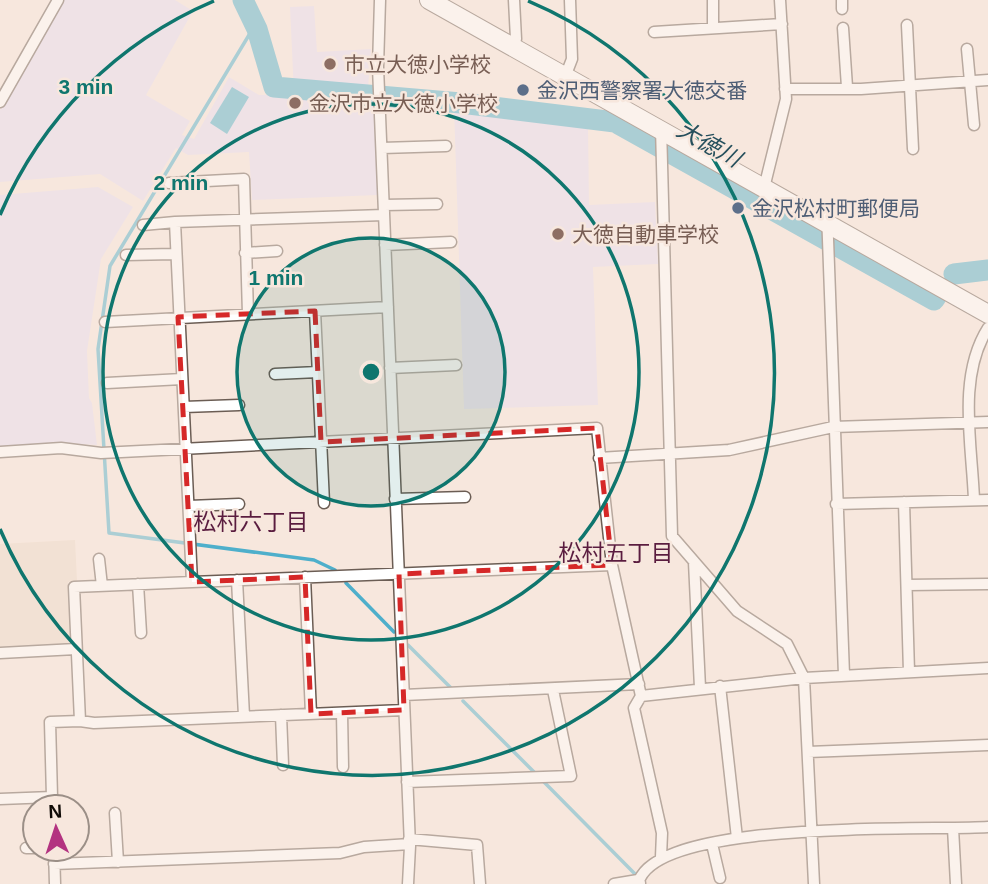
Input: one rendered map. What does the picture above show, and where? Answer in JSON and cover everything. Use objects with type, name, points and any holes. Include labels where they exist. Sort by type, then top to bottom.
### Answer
[{"type":"main road","points":[[429,0],[567,73],[661,137],[766,183],[827,229],[988,314]]},
{"type":"main road","points":[[447,0],[513,43]]},
{"type":"main road","points":[[827,229],[988,301]]},
{"type":"street","points":[[0,102],[5,83],[58,0]]},
{"type":"street","points":[[380,0],[379,95],[410,842],[408,884]]},
{"type":"street","points":[[513,0],[513,43]]},
{"type":"street","points":[[567,73],[570,0]]},
{"type":"street","points":[[713,0],[713,28]]},
{"type":"street","points":[[766,183],[786,99],[780,0]]},
{"type":"street","points":[[654,32],[782,24]]},
{"type":"street","points":[[907,25],[913,149]]},
{"type":"street","points":[[842,29],[847,87]]},
{"type":"street","points":[[967,49],[974,125]]},
{"type":"street","points":[[785,89],[988,80]]},
{"type":"street","points":[[661,137],[672,536],[737,611],[786,644],[804,678],[814,884]]},
{"type":"street","points":[[382,148],[446,146]]},
{"type":"street","points":[[169,183],[244,179],[248,314]]},
{"type":"street","points":[[143,225],[384,210],[437,204]]},
{"type":"street","points":[[175,222],[174,254],[187,449],[192,582]]},
{"type":"street","points":[[827,229],[832,427],[844,675]]},
{"type":"street","points":[[386,245],[452,242]]},
{"type":"street","points":[[245,253],[277,251]]},
{"type":"street","points":[[126,255],[174,254]]},
{"type":"street","points":[[105,322],[388,307]]},
{"type":"street","points":[[315,311],[324,503]]},
{"type":"street","points":[[974,500],[970,376],[976,347],[988,328]]},
{"type":"street","points":[[390,368],[456,365]]},
{"type":"street","points":[[275,374],[318,372]]},
{"type":"street","points":[[107,383],[182,379]]},
{"type":"street","points":[[184,407],[239,405]]},
{"type":"street","points":[[599,458],[729,450],[832,427],[988,422]]},
{"type":"street","points":[[0,452],[61,448],[104,453],[597,428],[612,565],[640,690],[634,708],[662,833],[661,857]]},
{"type":"street","points":[[396,499],[465,497]]},
{"type":"street","points":[[836,504],[988,500]]},
{"type":"street","points":[[904,502],[909,672]]},
{"type":"street","points":[[189,506],[239,504]]},
{"type":"street","points":[[99,559],[102,586]]},
{"type":"street","points":[[694,562],[700,688]]},
{"type":"street","points":[[80,720],[74,587],[612,565]]},
{"type":"street","points":[[305,578],[311,714]]},
{"type":"street","points":[[237,580],[244,716]]},
{"type":"street","points":[[138,584],[141,632]]},
{"type":"street","points":[[907,585],[988,584]]},
{"type":"street","points":[[0,653],[76,649]]},
{"type":"street","points":[[404,695],[700,688],[844,675],[988,668]]},
{"type":"street","points":[[719,685],[737,838]]},
{"type":"street","points":[[407,782],[571,776],[553,690]]},
{"type":"street","points":[[52,793],[50,722],[80,720],[94,723],[404,710]]},
{"type":"street","points":[[342,713],[343,767]]},
{"type":"street","points":[[281,715],[283,765]]},
{"type":"street","points":[[808,752],[988,745]]},
{"type":"street","points":[[0,800],[21,801]]},
{"type":"street","points":[[115,813],[118,862]]},
{"type":"street","points":[[614,884],[639,883],[661,857],[737,838],[811,831],[988,827]]},
{"type":"street","points":[[953,828],[956,884]]},
{"type":"street","points":[[55,884],[54,864],[340,853],[364,847],[410,842],[477,845],[480,884]]},
{"type":"street","points":[[712,844],[719,878]]},
{"type":"highlighted area","points":[[315,311],[321,442],[597,428],[612,565],[399,574],[404,710],[311,714],[305,577],[192,582],[178,317]]},
{"type":"shaded area","name":"金沢市立大徳小学校","points":[[63,0],[175,0],[193,11],[146,95],[190,121],[182,135],[194,139],[229,77],[259,95],[294,94],[290,7],[314,6],[317,52],[371,49],[368,89],[374,90],[378,195],[252,200],[249,152],[188,155],[176,148],[143,201],[100,174],[0,182],[0,110]]},
{"type":"shaded area","name":"大徳自動車学校","points":[[454,108],[588,124],[589,205],[655,202],[658,264],[593,267],[598,405],[464,409]]},
{"type":"shaded area","points":[[98,187],[133,207],[101,259],[87,351],[89,398],[92,403],[97,445],[64,443],[0,447],[0,195]]},
{"type":"shaded area","points":[[75,540],[77,581],[68,582],[71,641],[68,645],[0,649],[0,544]]},
{"type":"water","points":[[232,87],[249,97],[227,134],[210,123]]},
{"type":"waterway","name":"大徳川","points":[[243,0],[257,29],[274,87],[461,103],[615,122],[934,300],[936,297]]},
{"type":"waterway","points":[[257,29],[249,35],[110,266],[98,349],[109,533],[314,560],[335,570]]},
{"type":"waterway","name":"大徳川","points":[[954,274],[988,270]]},
{"type":"waterway","points":[[346,583],[394,632]]},
{"type":"waterway","points":[[408,645],[451,688]]},
{"type":"waterway","points":[[463,701],[536,774]]},
{"type":"waterway","points":[[542,780],[636,875]]},
{"type":"place","name":"市立大徳小学校","points":[[330,64]]},
{"type":"place","name":"金沢西警察署大徳交番","points":[[523,90]]},
{"type":"place","name":"金沢市立大徳小学校","points":[[295,103]]},
{"type":"place","name":"金沢松村町郵便局","points":[[738,208]]},
{"type":"place","name":"大徳自動車学校","points":[[558,234]]},
{"type":"district","name":"松村六丁目","points":[[251,522]]},
{"type":"district","name":"松村五丁目","points":[[616,553]]}]
